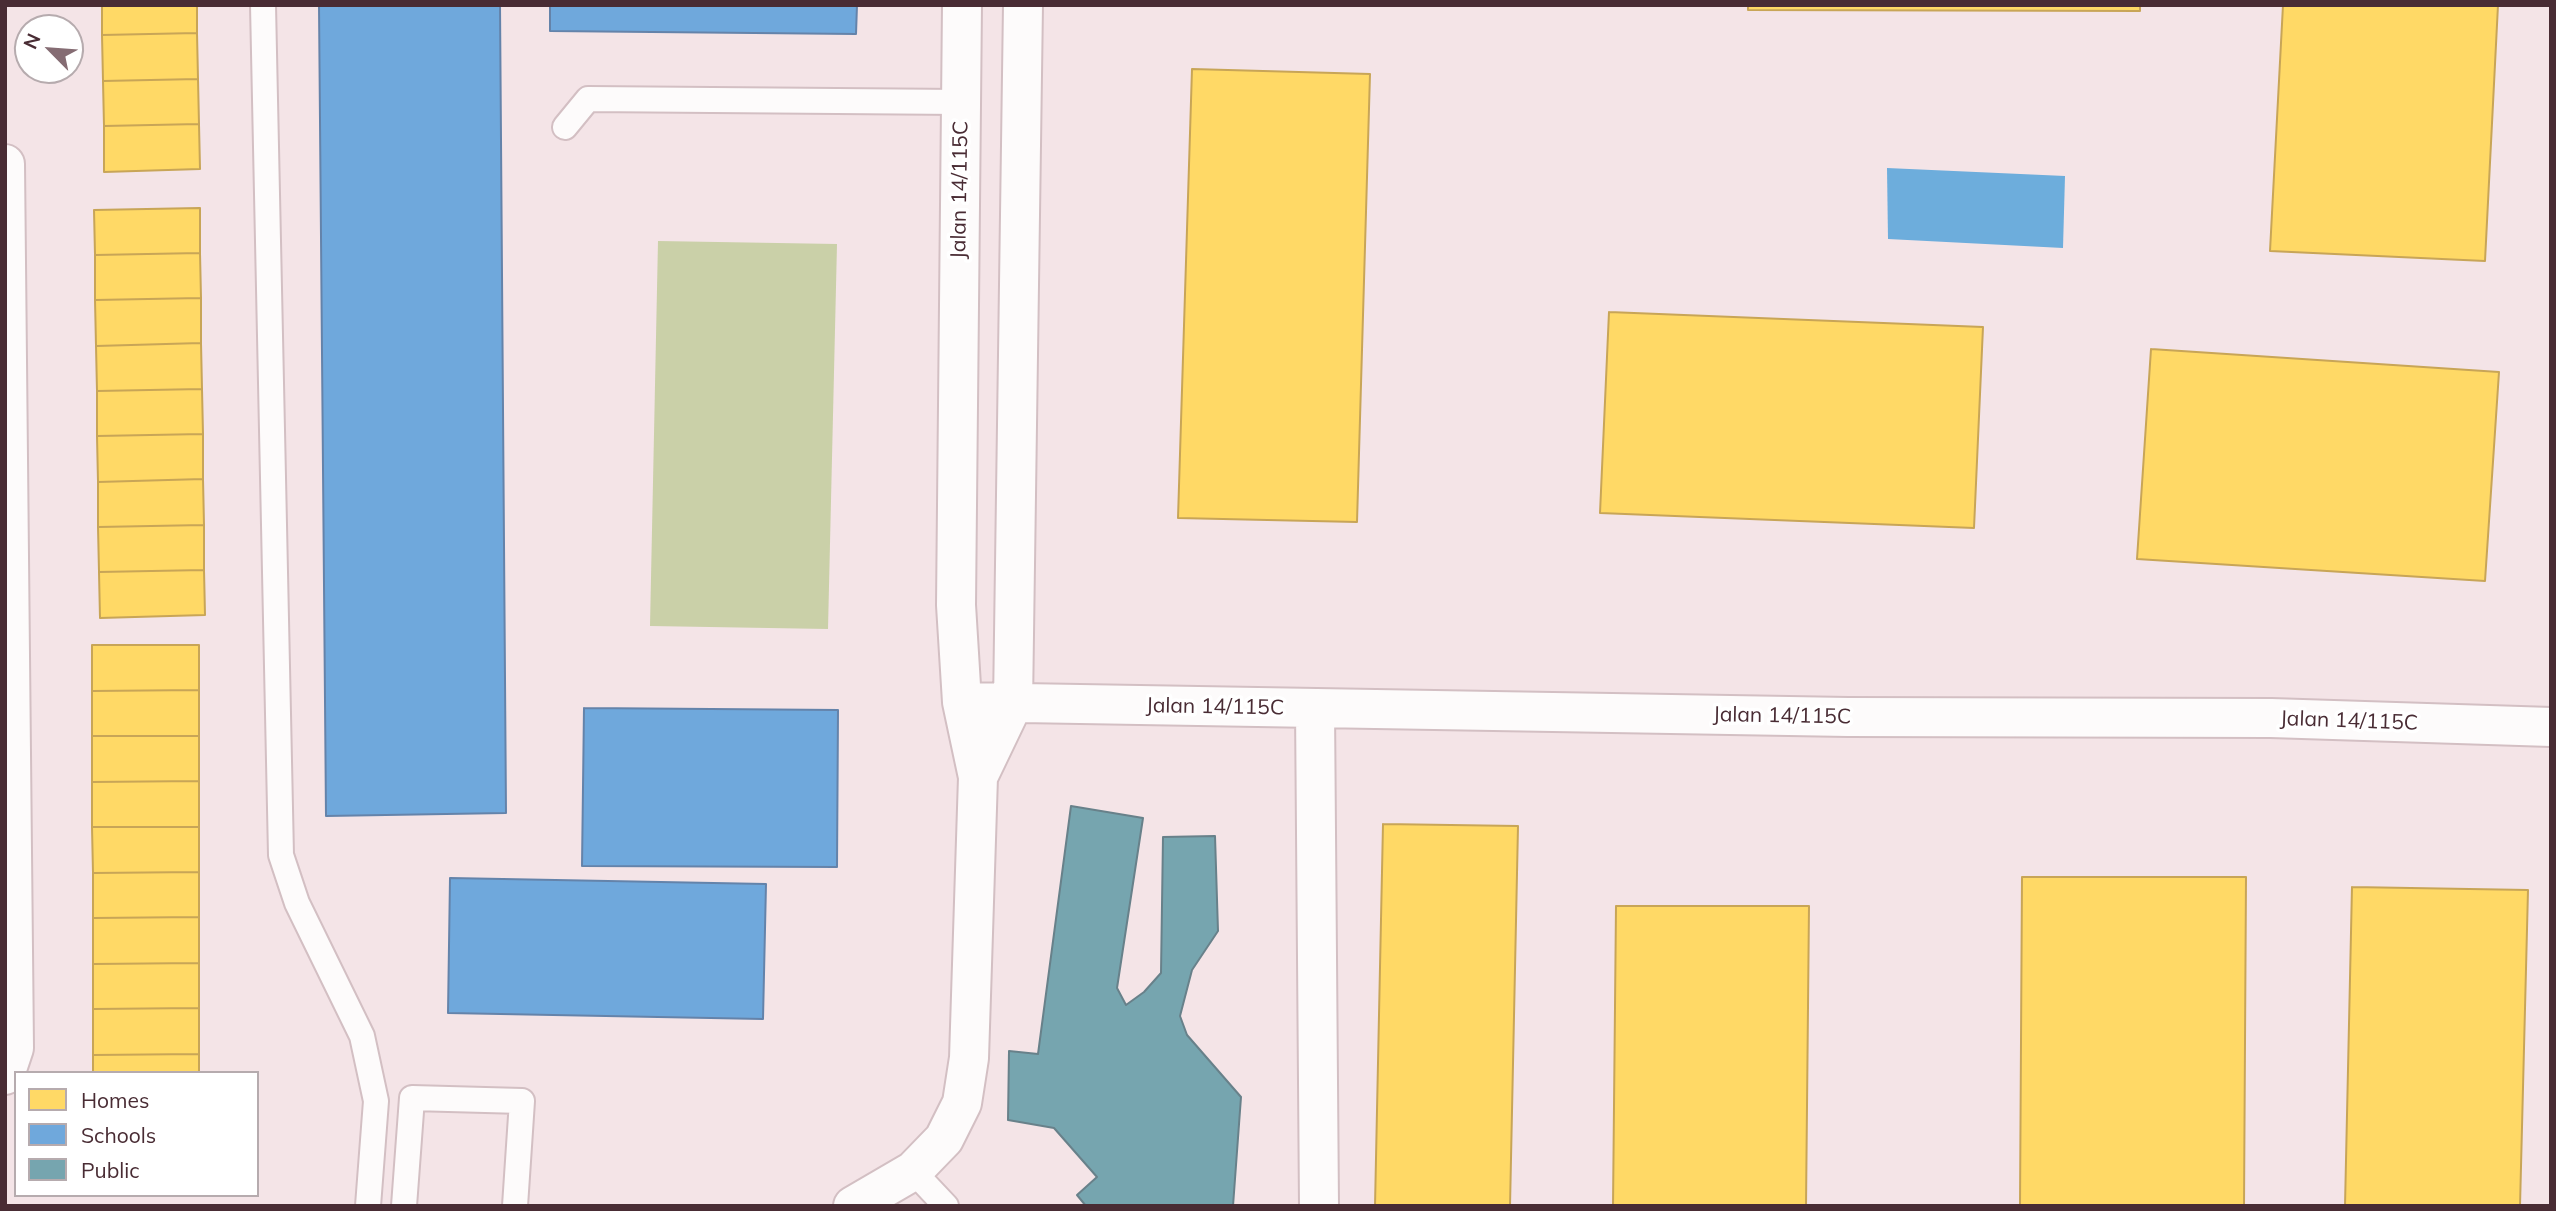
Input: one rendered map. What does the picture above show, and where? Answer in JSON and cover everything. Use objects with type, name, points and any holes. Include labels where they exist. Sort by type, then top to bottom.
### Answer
[{"type":"street","name":"Jalan 14/115C","points":[[962,5],[956,605],[962,702],[1013,705],[1848,717],[2271,718],[2551,727]]},
{"type":"street","points":[[978,777],[1013,705],[1023,5]]},
{"type":"street","points":[[5,164],[14,1048],[5,1075]]},
{"type":"street","points":[[853,1206],[913,1171],[944,1139],[962,1103],[969,1058],[978,777],[962,702]]},
{"type":"street","points":[[1315,708],[1319,1206]]},
{"type":"lane","points":[[263,5],[281,855],[297,903],[362,1036],[376,1101],[368,1206]]},
{"type":"lane","points":[[565,127],[588,99],[961,102]]},
{"type":"lane","points":[[404,1206],[412,1098],[522,1101],[515,1206]]},
{"type":"lane","points":[[913,1171],[946,1206]]},
{"type":"green space","points":[[658,241],[837,244],[828,629],[650,626]]},
{"type":"water","points":[[1887,168],[2065,176],[2063,248],[1888,239]]},
{"type":"building: Homes","points":[[102,5],[197,5],[197,33],[102,35]]},
{"type":"building: Homes","points":[[1748,5],[2140,5],[2140,11],[1748,10]]},
{"type":"building: Homes","points":[[2283,5],[2498,5],[2485,261],[2270,251]]},
{"type":"building: Homes","points":[[197,33],[198,79],[103,81],[102,35]]},
{"type":"building: Homes","points":[[1192,69],[1370,74],[1357,522],[1178,518]]},
{"type":"building: Homes","points":[[198,79],[199,124],[104,126],[103,81]]},
{"type":"building: Homes","points":[[199,124],[200,169],[104,172],[104,126]]},
{"type":"building: Homes","points":[[200,208],[200,253],[95,255],[94,210]]},
{"type":"building: Homes","points":[[200,253],[201,298],[95,300],[95,255]]},
{"type":"building: Homes","points":[[201,298],[201,343],[96,346],[95,300]]},
{"type":"building: Homes","points":[[1609,312],[1983,327],[1974,528],[1600,513]]},
{"type":"building: Homes","points":[[201,343],[202,389],[97,391],[96,346]]},
{"type":"building: Homes","points":[[2151,349],[2499,372],[2485,581],[2137,559]]},
{"type":"building: Homes","points":[[202,389],[203,434],[97,436],[97,391]]},
{"type":"building: Homes","points":[[203,434],[203,479],[98,482],[97,436]]},
{"type":"building: Homes","points":[[203,479],[204,525],[98,527],[98,482]]},
{"type":"building: Homes","points":[[204,525],[204,570],[99,572],[98,527]]},
{"type":"building: Homes","points":[[204,570],[205,615],[100,618],[99,572]]},
{"type":"building: Homes","points":[[92,645],[199,645],[199,690],[92,691]]},
{"type":"building: Homes","points":[[199,690],[199,736],[92,736],[92,691]]},
{"type":"building: Homes","points":[[92,736],[199,736],[199,781],[92,782]]},
{"type":"building: Homes","points":[[199,781],[199,827],[92,827],[92,782]]},
{"type":"building: Homes","points":[[1383,824],[1518,826],[1510,1206],[1375,1206]]},
{"type":"building: Homes","points":[[92,827],[199,827],[199,872],[93,873]]},
{"type":"building: Homes","points":[[199,872],[199,917],[93,918],[93,873]]},
{"type":"building: Homes","points":[[2022,877],[2246,877],[2244,1206],[2020,1206]]},
{"type":"building: Homes","points":[[2352,887],[2528,890],[2520,1206],[2345,1206]]},
{"type":"building: Homes","points":[[1616,906],[1809,906],[1806,1206],[1613,1206]]},
{"type":"building: Homes","points":[[199,917],[199,963],[93,964],[93,918]]},
{"type":"building: Homes","points":[[199,963],[199,1008],[93,1009],[93,964]]},
{"type":"building: Homes","points":[[199,1008],[199,1054],[93,1055],[93,1009]]},
{"type":"building: Homes","points":[[199,1054],[199,1071],[93,1071],[93,1055]]},
{"type":"building: Schools","points":[[319,5],[500,5],[506,813],[326,816]]},
{"type":"building: Schools","points":[[550,5],[857,5],[856,34],[550,31]]},
{"type":"building: Schools","points":[[584,708],[838,710],[837,867],[582,866]]},
{"type":"building: Schools","points":[[450,878],[766,884],[763,1019],[448,1013]]},
{"type":"building: Public","points":[[1071,806],[1143,818],[1117,988],[1126,1005],[1144,992],[1161,973],[1163,837],[1215,836],[1218,931],[1192,970],[1180,1016],[1187,1035],[1241,1097],[1233,1206],[1086,1206],[1077,1195],[1097,1177],[1054,1128],[1008,1120],[1009,1051],[1038,1054]]}]
